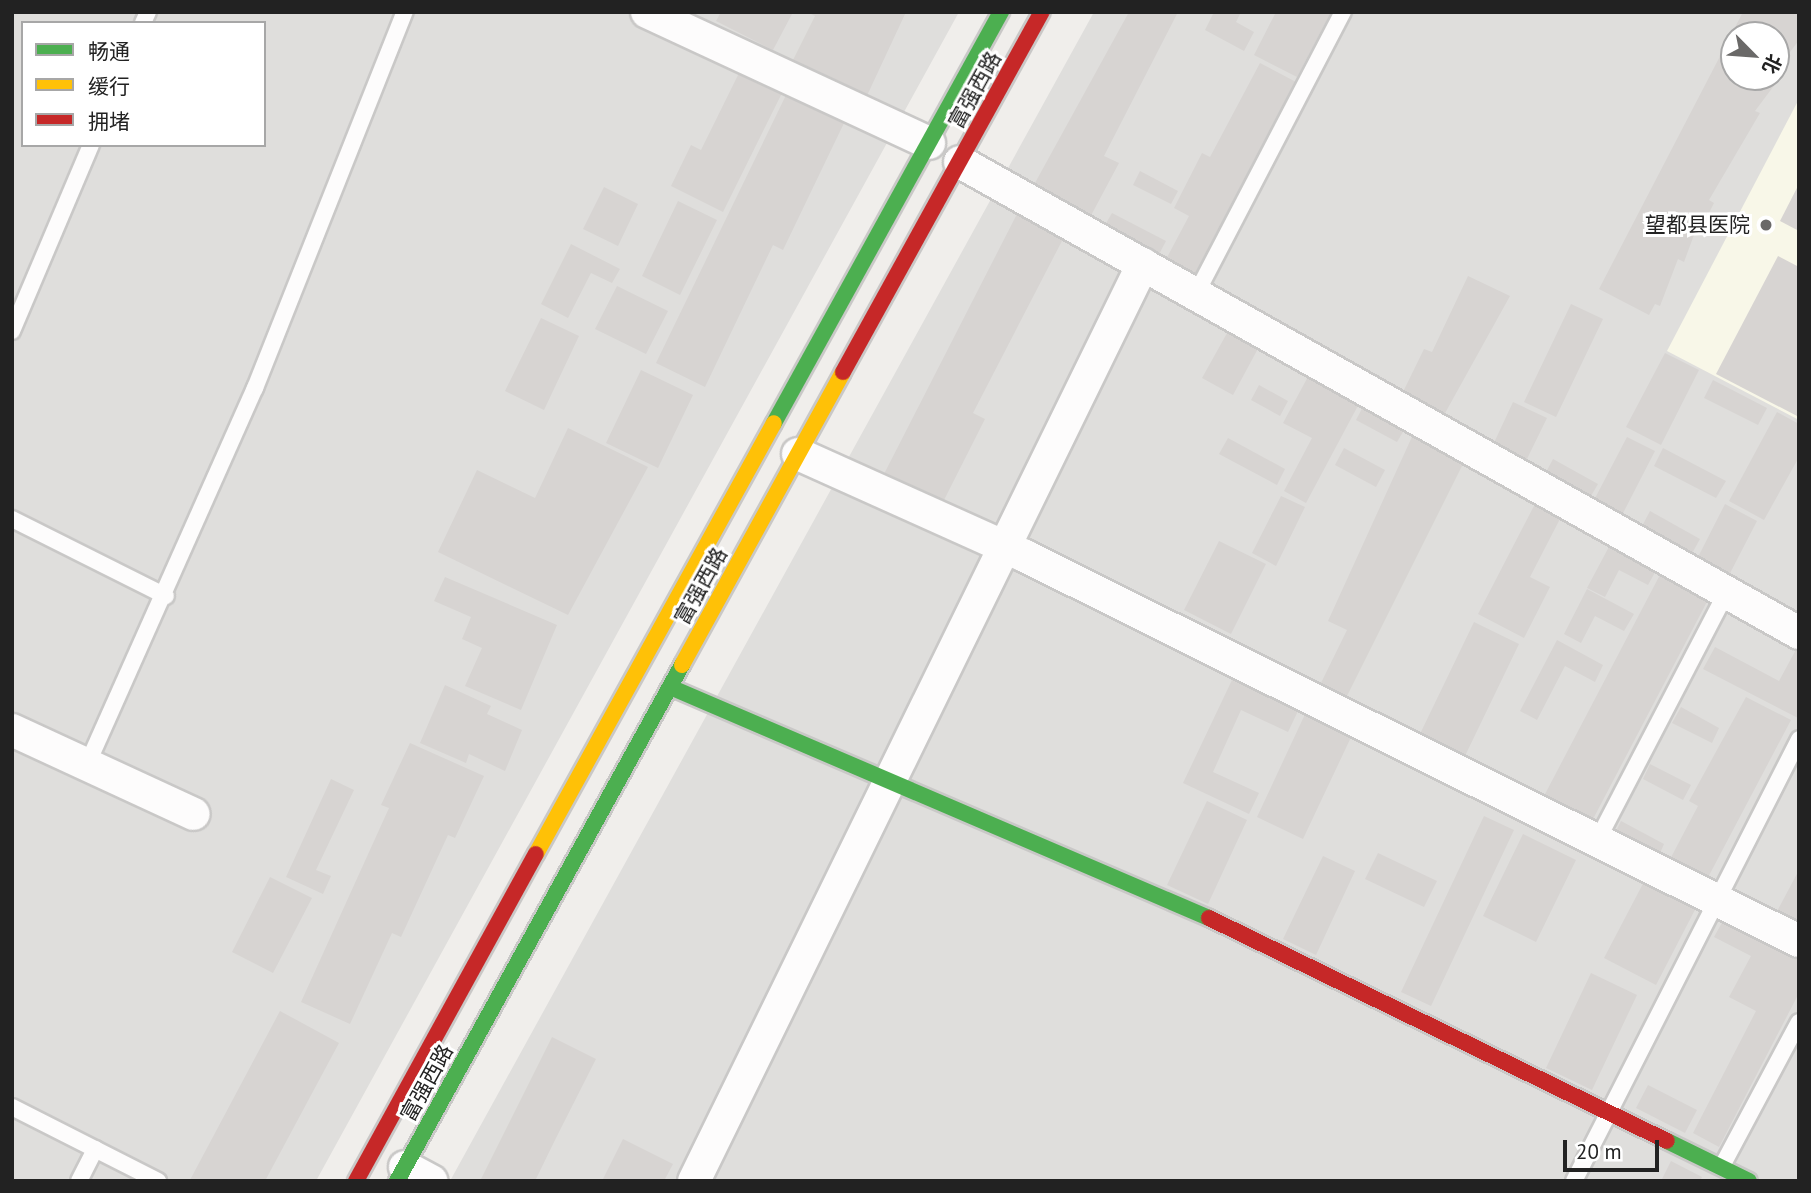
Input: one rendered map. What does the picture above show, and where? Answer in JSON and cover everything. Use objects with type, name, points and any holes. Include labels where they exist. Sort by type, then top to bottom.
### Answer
[{"type":"main road","name":"富强西路","points":[[356,1181],[1001,12]]},
{"type":"main road","name":"富强西路","points":[[411,1176],[670,687],[1042,12]]},
{"type":"main road","points":[[670,687],[1199,913],[1611,1109],[1749,1181]]},
{"type":"street","points":[[647,12],[929,143]]},
{"type":"street","points":[[960,162],[1799,633]]},
{"type":"street","points":[[695,1180],[893,782],[1143,264]]},
{"type":"street","points":[[798,454],[1006,548],[1799,941]]},
{"type":"street","points":[[12,730],[194,814]]},
{"type":"lane","points":[[87,765],[166,596],[405,12]]},
{"type":"lane","points":[[1196,294],[1343,12]]},
{"type":"lane","points":[[12,331],[90,147]]},
{"type":"lane","points":[[12,520],[166,596]]},
{"type":"lane","points":[[1597,841],[1726,593]]},
{"type":"lane","points":[[1574,1181],[1799,739]]},
{"type":"lane","points":[[1722,1166],[1799,1022]]},
{"type":"lane","points":[[12,1107],[158,1181]]},
{"type":"lane","points":[[79,1181],[95,1149]]},
{"type":"shaded area","points":[[12,12],[959,12],[316,1181],[12,1181]]},
{"type":"shaded area","points":[[1094,12],[1799,12],[1799,1181],[450,1181]]},
{"type":"shaded area","name":"望都县医院","points":[[1799,99],[1799,420],[1667,351]]},
{"type":"building","points":[[721,12],[792,14],[773,50],[716,21]]},
{"type":"building","points":[[807,12],[906,12],[864,102],[791,64],[815,16]]},
{"type":"building","points":[[1129,12],[1178,12],[1104,156],[1119,163],[1087,223],[1030,192]]},
{"type":"building","points":[[1214,12],[1241,12],[1236,22],[1254,32],[1244,51],[1205,30]]},
{"type":"building","points":[[1276,12],[1331,12],[1297,77],[1254,55]]},
{"type":"building","points":[[1743,12],[1799,12],[1799,40],[1790,52],[1790,21],[1738,21]]},
{"type":"building","points":[[1720,56],[1720,91],[1770,91],[1755,111],[1760,113],[1709,200],[1714,203],[1706,219],[1701,216],[1684,262],[1678,259],[1660,306],[1655,304],[1649,315],[1599,289]]},
{"type":"building","points":[[1260,63],[1296,82],[1192,280],[1163,265],[1189,216],[1174,208],[1202,153],[1210,157]]},
{"type":"building","points":[[740,71],[782,93],[723,212],[671,186],[691,145],[701,150]]},
{"type":"building","points":[[787,93],[845,121],[783,250],[773,245],[705,387],[656,363]]},
{"type":"building","points":[[1140,171],[1178,191],[1171,204],[1133,185]]},
{"type":"building","points":[[1799,184],[1799,231],[1780,221]]},
{"type":"building","points":[[604,187],[638,204],[618,246],[583,229]]},
{"type":"building","points":[[678,201],[717,220],[680,295],[642,276]]},
{"type":"building","points":[[1112,213],[1166,241],[1156,260],[1101,232]]},
{"type":"building","points":[[1017,214],[1064,237],[973,413],[985,419],[942,504],[884,474]]},
{"type":"building","points":[[571,244],[620,269],[612,283],[591,273],[568,318],[541,304]]},
{"type":"building","points":[[1778,256],[1799,267],[1799,417],[1716,374]]},
{"type":"building","points":[[1468,276],[1510,296],[1444,415],[1402,394],[1424,349],[1432,352]]},
{"type":"building","points":[[617,286],[668,311],[646,354],[595,329]]},
{"type":"building","points":[[1571,304],[1603,319],[1556,417],[1524,402]]},
{"type":"building","points":[[541,318],[579,336],[544,410],[505,391]]},
{"type":"building","points":[[1231,326],[1261,343],[1233,395],[1202,378]]},
{"type":"building","points":[[1665,353],[1699,370],[1661,445],[1626,427]]},
{"type":"building","points":[[641,370],[693,395],[658,468],[606,443]]},
{"type":"building","points":[[1310,373],[1361,400],[1306,503],[1284,491],[1312,438],[1283,423]]},
{"type":"building","points":[[1713,380],[1767,408],[1758,425],[1704,398]]},
{"type":"building","points":[[1259,385],[1288,401],[1280,416],[1251,400]]},
{"type":"building","points":[[1513,402],[1547,418],[1525,463],[1492,447]]},
{"type":"building","points":[[1365,403],[1407,425],[1397,442],[1356,420]]},
{"type":"building","points":[[1777,412],[1799,424],[1799,457],[1764,520],[1729,501]]},
{"type":"building","points":[[568,428],[648,467],[568,615],[438,552],[477,470],[535,498]]},
{"type":"building","points":[[1416,428],[1467,456],[1345,700],[1319,687],[1347,630],[1328,621]]},
{"type":"building","points":[[1627,437],[1655,451],[1620,519],[1592,504]]},
{"type":"building","points":[[1228,438],[1285,469],[1277,485],[1219,454]]},
{"type":"building","points":[[1344,448],[1385,470],[1376,487],[1335,465]]},
{"type":"building","points":[[1663,448],[1726,481],[1716,498],[1654,466]]},
{"type":"building","points":[[1553,459],[1598,484],[1588,501],[1544,476]]},
{"type":"building","points":[[1281,496],[1305,507],[1276,566],[1252,553]]},
{"type":"building","points":[[1536,502],[1562,515],[1530,577],[1550,587],[1524,638],[1478,614]]},
{"type":"building","points":[[1725,504],[1757,521],[1727,579],[1695,563]]},
{"type":"building","points":[[1650,511],[1700,539],[1690,557],[1640,530]]},
{"type":"building","points":[[1219,541],[1266,564],[1231,634],[1184,610]]},
{"type":"building","points":[[1611,543],[1658,567],[1648,585],[1619,570],[1605,597],[1587,588]]},
{"type":"building","points":[[1662,571],[1710,596],[1592,821],[1544,796]]},
{"type":"building","points":[[445,577],[557,625],[521,710],[465,686],[482,648],[462,639],[471,617],[434,601]]},
{"type":"building","points":[[1587,589],[1634,614],[1624,631],[1595,616],[1581,643],[1564,634]]},
{"type":"building","points":[[1474,622],[1519,644],[1464,758],[1419,736]]},
{"type":"building","points":[[1557,640],[1603,665],[1595,682],[1565,666],[1537,720],[1520,711]]},
{"type":"building","points":[[1799,644],[1798,718],[1703,669],[1715,647],[1779,681]]},
{"type":"building","points":[[1232,680],[1298,711],[1288,732],[1241,710],[1213,772],[1259,793],[1249,814],[1183,783]]},
{"type":"building","points":[[445,685],[491,706],[487,714],[522,730],[505,771],[469,754],[466,763],[420,743]]},
{"type":"building","points":[[1746,697],[1791,720],[1704,885],[1667,865],[1698,806],[1689,801]]},
{"type":"building","points":[[1681,707],[1719,728],[1712,743],[1672,723]]},
{"type":"building","points":[[1307,710],[1353,733],[1303,839],[1257,817]]},
{"type":"building","points":[[410,743],[484,776],[455,838],[448,835],[401,937],[392,933],[350,1024],[301,1002],[389,808],[381,805]]},
{"type":"building","points":[[1650,764],[1691,785],[1683,800],[1643,779]]},
{"type":"building","points":[[331,779],[354,790],[316,870],[331,876],[323,894],[286,877]]},
{"type":"building","points":[[1207,801],[1247,820],[1208,904],[1167,885]]},
{"type":"building","points":[[1484,816],[1514,830],[1431,1006],[1401,992]]},
{"type":"building","points":[[1621,821],[1664,844],[1657,860],[1613,837]]},
{"type":"building","points":[[1523,834],[1576,860],[1536,942],[1483,916]]},
{"type":"building","points":[[1378,853],[1437,881],[1424,907],[1365,879]]},
{"type":"building","points":[[1323,856],[1355,871],[1316,955],[1283,939]]},
{"type":"building","points":[[1799,870],[1799,929],[1774,917]]},
{"type":"building","points":[[1647,876],[1699,902],[1656,985],[1604,958]]},
{"type":"building","points":[[270,877],[312,898],[273,973],[232,952]]},
{"type":"building","points":[[1724,919],[1799,957],[1799,993],[1719,1147],[1693,1133],[1756,1011],[1729,997],[1751,956],[1714,937]]},
{"type":"building","points":[[1591,973],[1637,995],[1592,1090],[1546,1068]]},
{"type":"building","points":[[280,1011],[339,1043],[265,1181],[190,1180]]},
{"type":"building","points":[[552,1037],[596,1059],[535,1181],[480,1181]]},
{"type":"building","points":[[1648,1085],[1697,1110],[1685,1133],[1636,1108]]},
{"type":"building","points":[[623,1139],[673,1164],[664,1181],[602,1181]]},
{"type":"building","points":[[1671,1161],[1702,1177],[1700,1181],[1661,1181]]},
{"type":"traffic: fast","points":[[774,423],[1001,12]]},
{"type":"traffic: fast","points":[[397,1181],[682,665]]},
{"type":"traffic: fast","points":[[670,687],[1209,918]]},
{"type":"traffic: fast","points":[[1667,1141],[1749,1181]]},
{"type":"traffic: slow","points":[[682,665],[843,372]]},
{"type":"traffic: slow","points":[[536,854],[774,423]]},
{"type":"traffic: jam","points":[[843,372],[1042,12]]},
{"type":"traffic: jam","points":[[356,1181],[536,854]]},
{"type":"traffic: jam","points":[[1209,918],[1667,1141]]},
{"type":"place","name":"望都县医院","points":[[1766,225]]}]
